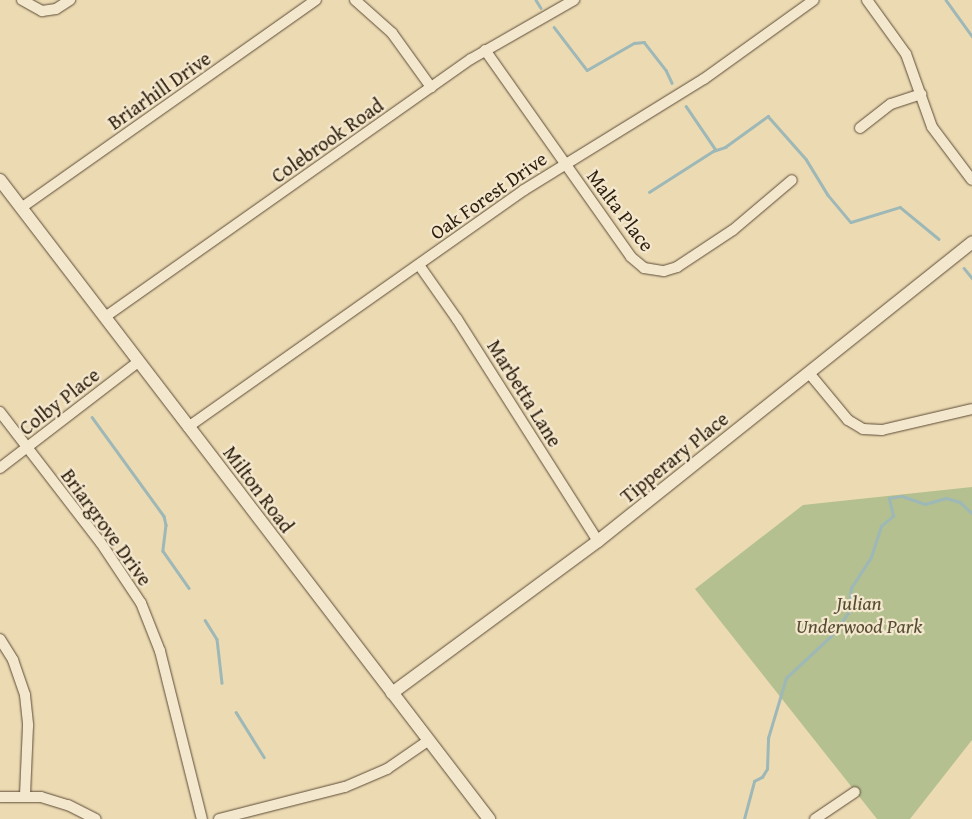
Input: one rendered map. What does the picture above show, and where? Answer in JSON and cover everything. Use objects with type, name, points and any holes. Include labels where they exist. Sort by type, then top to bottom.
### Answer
[{"type":"street","points":[[22,0],[42,11],[56,9],[70,0]]},
{"type":"street","name":"Briarhill Drive","points":[[21,208],[316,0]]},
{"type":"street","points":[[356,0],[392,33],[432,87]]},
{"type":"street","name":"Colebrook Road","points":[[105,317],[485,50],[574,0]]},
{"type":"street","name":"Oak Forest Drive","points":[[188,427],[565,163],[704,79],[814,0]]},
{"type":"street","points":[[867,0],[906,54],[932,127],[972,180]]},
{"type":"street","name":"Malta Place","points":[[485,50],[631,257],[651,270],[671,270],[697,255],[763,207],[792,180]]},
{"type":"street","points":[[860,128],[891,104],[921,94]]},
{"type":"street","name":"Milton Road","points":[[0,180],[489,819]]},
{"type":"street","name":"Tipperary Place","points":[[392,693],[598,541],[972,242]]},
{"type":"street","name":"Marbetta Lane","points":[[419,265],[457,319],[598,541]]},
{"type":"street","name":"Colby Place","points":[[0,468],[138,362]]},
{"type":"street","points":[[809,373],[848,420],[863,429],[882,430],[972,410]]},
{"type":"street","name":"Briargrove Drive","points":[[0,412],[101,543],[141,603],[160,651],[202,819]]},
{"type":"street","points":[[0,639],[13,660],[25,695],[28,726],[25,795]]},
{"type":"street","points":[[219,819],[345,787],[387,769],[429,740]]},
{"type":"street","points":[[815,819],[855,792]]},
{"type":"street","points":[[0,797],[25,795],[68,805],[96,819]]},
{"type":"green space","name":"Julian Underwood Park","points":[[972,487],[972,740],[910,819],[877,819],[695,589],[803,505]]},
{"type":"waterway","points":[[536,0],[541,8]]},
{"type":"waterway","points":[[946,0],[972,36]]},
{"type":"waterway","points":[[554,27],[587,70],[634,43],[644,42],[666,70],[672,83]]},
{"type":"waterway","points":[[686,106],[716,150]]},
{"type":"waterway","points":[[649,192],[713,151],[725,147],[768,116],[806,159],[828,195],[851,222],[900,207],[939,239]]},
{"type":"waterway","points":[[964,268],[972,278]]},
{"type":"waterway","points":[[92,417],[164,516],[166,525],[163,551],[189,588]]},
{"type":"waterway","points":[[744,819],[754,781],[762,777],[767,769],[768,738],[786,678],[830,637],[848,613],[851,588],[871,557],[881,526],[893,516],[889,498],[902,496],[925,504],[946,498],[960,502],[972,513]]},
{"type":"waterway","points":[[205,620],[217,639],[222,683]]},
{"type":"waterway","points":[[236,712],[264,757]]}]
